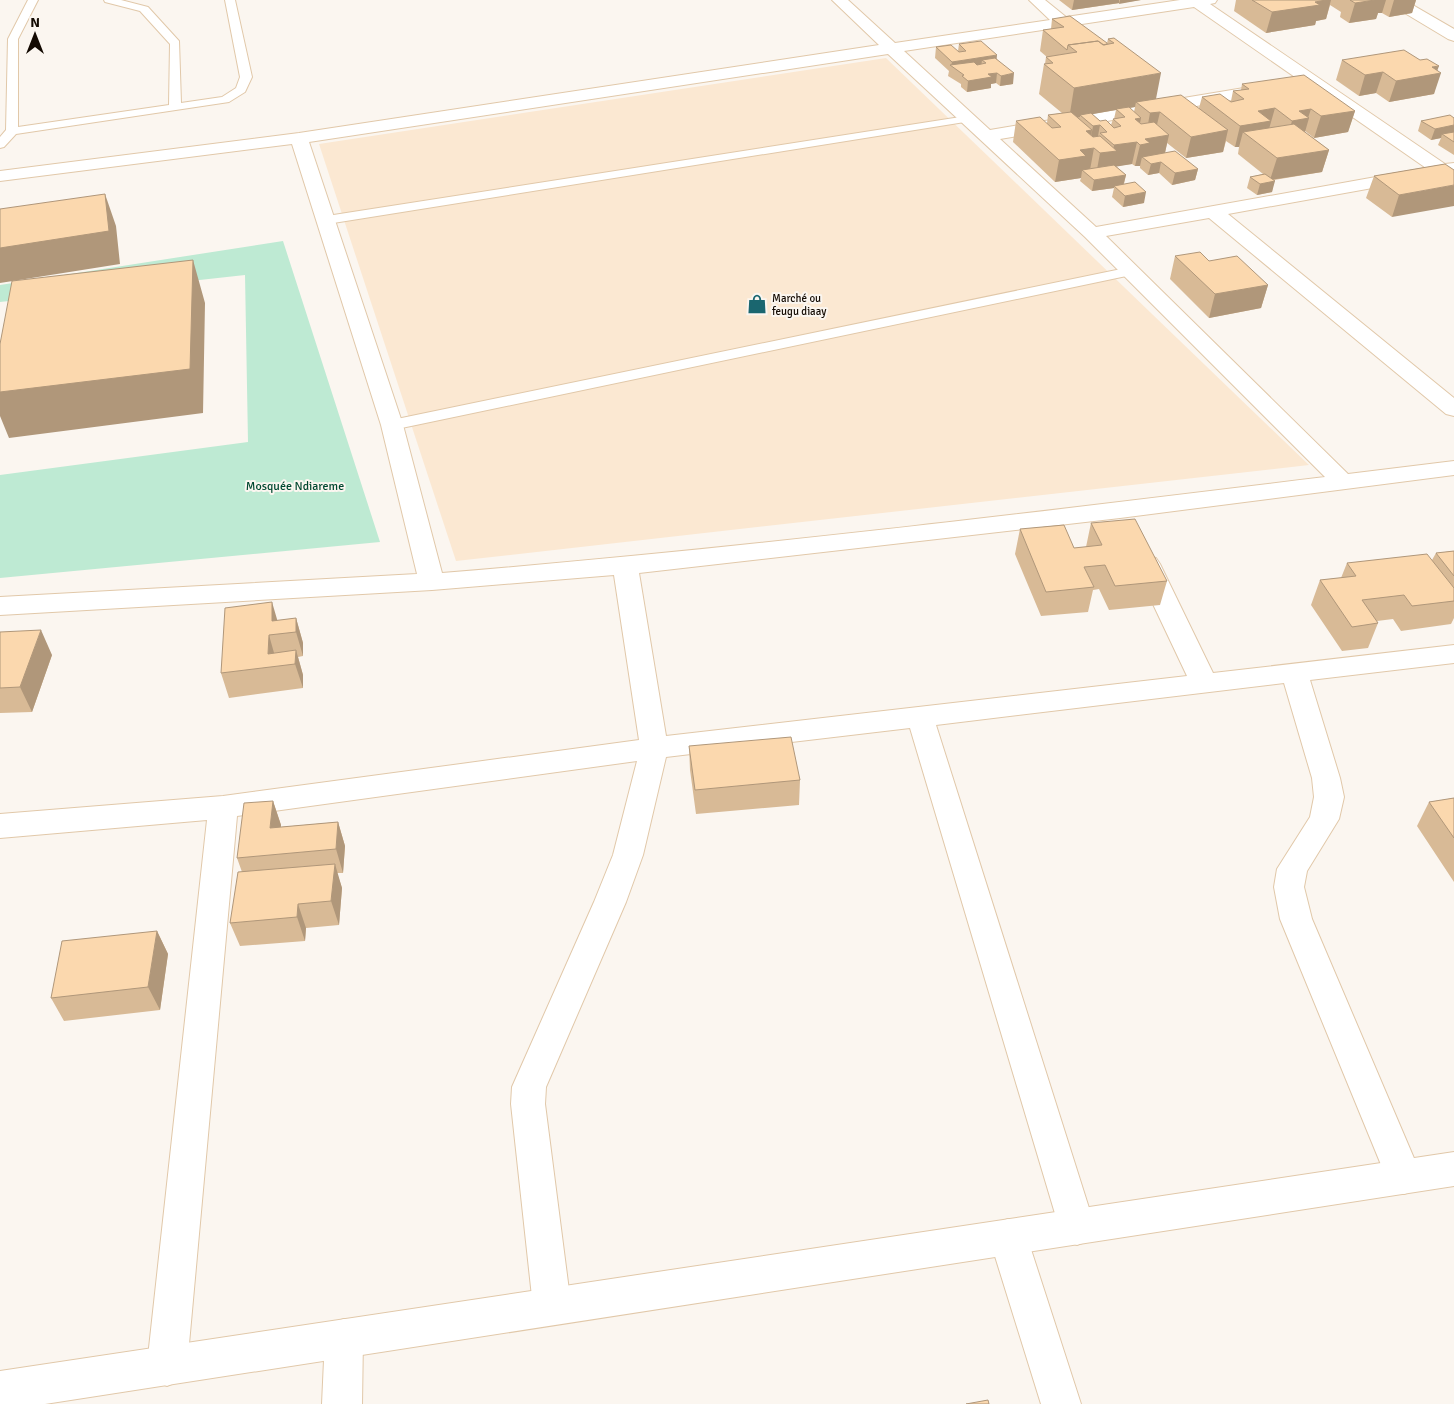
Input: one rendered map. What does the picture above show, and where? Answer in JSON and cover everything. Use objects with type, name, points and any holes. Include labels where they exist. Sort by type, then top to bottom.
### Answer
[{"type":"street","points":[[839,0],[1092,233],[1342,481]]},
{"type":"street","points":[[1036,0],[1064,23]]},
{"type":"street","points":[[1393,0],[1454,36]]},
{"type":"street","points":[[0,176],[300,138],[889,47],[1064,23],[1203,1],[1312,82],[1450,172]]},
{"type":"street","points":[[986,136],[1312,82]]},
{"type":"street","points":[[300,138],[392,425],[432,582]]},
{"type":"street","points":[[1092,233],[1212,211],[1450,172]]},
{"type":"street","points":[[1212,211],[1454,409]]},
{"type":"street","points":[[0,606],[432,582],[625,566],[1120,510],[1454,468]]},
{"type":"street","points":[[1120,510],[1205,684]]},
{"type":"street","points":[[552,1306],[528,1104],[529,1087],[610,902],[628,855],[654,748],[625,566]]},
{"type":"street","points":[[0,826],[223,806],[654,748],[1454,654]]},
{"type":"street","points":[[1295,674],[1326,778],[1329,797],[1324,820],[1292,869],[1289,886],[1296,919],[1404,1177]]},
{"type":"street","points":[[920,717],[1077,1227]]},
{"type":"street","points":[[167,1366],[223,806]]},
{"type":"street","points":[[0,1391],[1454,1169]]},
{"type":"street","points":[[1008,1237],[1061,1404]]},
{"type":"street","points":[[342,1404],[344,1338]]},
{"type":"lane","points":[[0,144],[12,130],[13,39],[33,0]]},
{"type":"lane","points":[[109,0],[144,9],[175,43],[175,108]]},
{"type":"lane","points":[[12,130],[225,100],[241,90],[246,77],[230,0]]},
{"type":"lane","points":[[327,220],[968,119]]},
{"type":"lane","points":[[392,425],[1131,271]]},
{"type":"shaded area","name":"Marché ou feugu diaay","points":[[886,58],[1309,465],[456,561],[319,144]]},
{"type":"green space","name":"Mosquée Ndiareme","points":[[283,241],[380,542],[0,578],[0,475],[248,442],[245,275],[0,302],[0,285]]},
{"type":"building","points":[[1252,0],[1326,0],[1315,2],[1320,5],[1272,12]]},
{"type":"building","points":[[1350,0],[1375,0],[1355,3]]},
{"type":"building","points":[[1070,16],[1107,44],[1103,45],[1098,41],[1068,45],[1067,50],[1043,30],[1064,27],[1052,19]]},
{"type":"building","points":[[1114,38],[1161,73],[1074,88],[1044,64],[1053,63],[1046,57],[1077,52],[1068,45],[1098,41],[1104,45],[1114,43],[1108,39]]},
{"type":"building","points":[[981,41],[997,55],[952,62],[936,47],[951,45],[959,52],[966,51],[959,44]]},
{"type":"building","points":[[1404,50],[1420,60],[1427,59],[1439,66],[1432,67],[1441,73],[1396,81],[1383,72],[1365,75],[1342,60]]},
{"type":"building","points":[[995,58],[1014,73],[1001,76],[997,73],[988,74],[992,77],[968,81],[962,76],[964,75],[950,65],[974,62],[977,65],[986,63],[982,60]]},
{"type":"building","points":[[1304,75],[1355,111],[1321,116],[1311,109],[1299,111],[1309,118],[1292,121],[1275,108],[1258,111],[1271,121],[1240,126],[1202,97],[1220,94],[1231,102],[1244,99],[1233,91],[1249,89],[1242,84]]},
{"type":"building","points":[[1181,95],[1228,130],[1191,137],[1160,112],[1150,113],[1136,102]]},
{"type":"building","points":[[1129,107],[1141,118],[1135,119],[1141,124],[1154,122],[1169,135],[1145,139],[1150,143],[1140,145],[1137,142],[1114,145],[1100,133],[1107,132],[1100,125],[1093,126],[1080,115],[1091,113],[1100,121],[1106,120],[1114,128],[1121,126],[1113,119],[1125,117],[1116,109]]},
{"type":"building","points":[[1071,112],[1092,130],[1086,131],[1093,137],[1100,136],[1117,151],[1100,153],[1094,148],[1080,150],[1086,156],[1059,160],[1016,121],[1040,117],[1052,128],[1061,127],[1048,115]]},
{"type":"building","points":[[1450,115],[1454,118],[1454,125],[1435,129],[1421,121]]},
{"type":"building","points":[[1294,124],[1329,150],[1277,158],[1243,132]]},
{"type":"building","points":[[1454,132],[1454,142],[1442,134]]},
{"type":"building","points":[[1175,151],[1198,169],[1175,173],[1161,162],[1151,164],[1142,157]]},
{"type":"building","points":[[1445,164],[1454,170],[1454,185],[1399,195],[1374,176]]},
{"type":"building","points":[[1114,165],[1126,175],[1094,180],[1082,170]]},
{"type":"building","points":[[1265,174],[1275,181],[1260,184],[1250,177]]},
{"type":"building","points":[[1135,182],[1146,192],[1125,196],[1114,186]]},
{"type":"building","points":[[105,194],[109,231],[0,248],[0,209]]},
{"type":"building","points":[[1200,252],[1209,261],[1237,256],[1268,285],[1215,294],[1175,256]]},
{"type":"building","points":[[193,260],[190,369],[0,392],[0,344],[12,281]]},
{"type":"building","points":[[1135,519],[1167,581],[1115,586],[1105,565],[1084,567],[1094,587],[1046,592],[1020,529],[1064,525],[1074,548],[1102,545],[1091,523]]},
{"type":"building","points":[[1454,551],[1454,576],[1436,553]]},
{"type":"building","points":[[1427,554],[1454,588],[1454,601],[1412,606],[1404,595],[1362,600],[1378,623],[1352,627],[1320,580],[1356,576],[1347,563]]},
{"type":"building","points":[[272,602],[272,621],[296,618],[296,632],[269,635],[268,654],[296,650],[295,664],[221,673],[225,608]]},
{"type":"building","points":[[41,630],[20,687],[0,688],[0,632]]},
{"type":"building","points":[[791,737],[800,780],[695,790],[689,746]]},
{"type":"building","points":[[1454,798],[1454,838],[1429,802]]},
{"type":"building","points":[[273,801],[270,828],[338,822],[336,849],[237,858],[244,803]]},
{"type":"building","points":[[335,864],[331,901],[298,904],[297,917],[230,923],[238,872]]},
{"type":"building","points":[[157,931],[148,987],[51,998],[62,941]]},
{"type":"building","points":[[988,1400],[989,1404],[966,1404]]},
{"type":"place","name":"Marché ou feugu diaay","points":[[757,304]]}]
